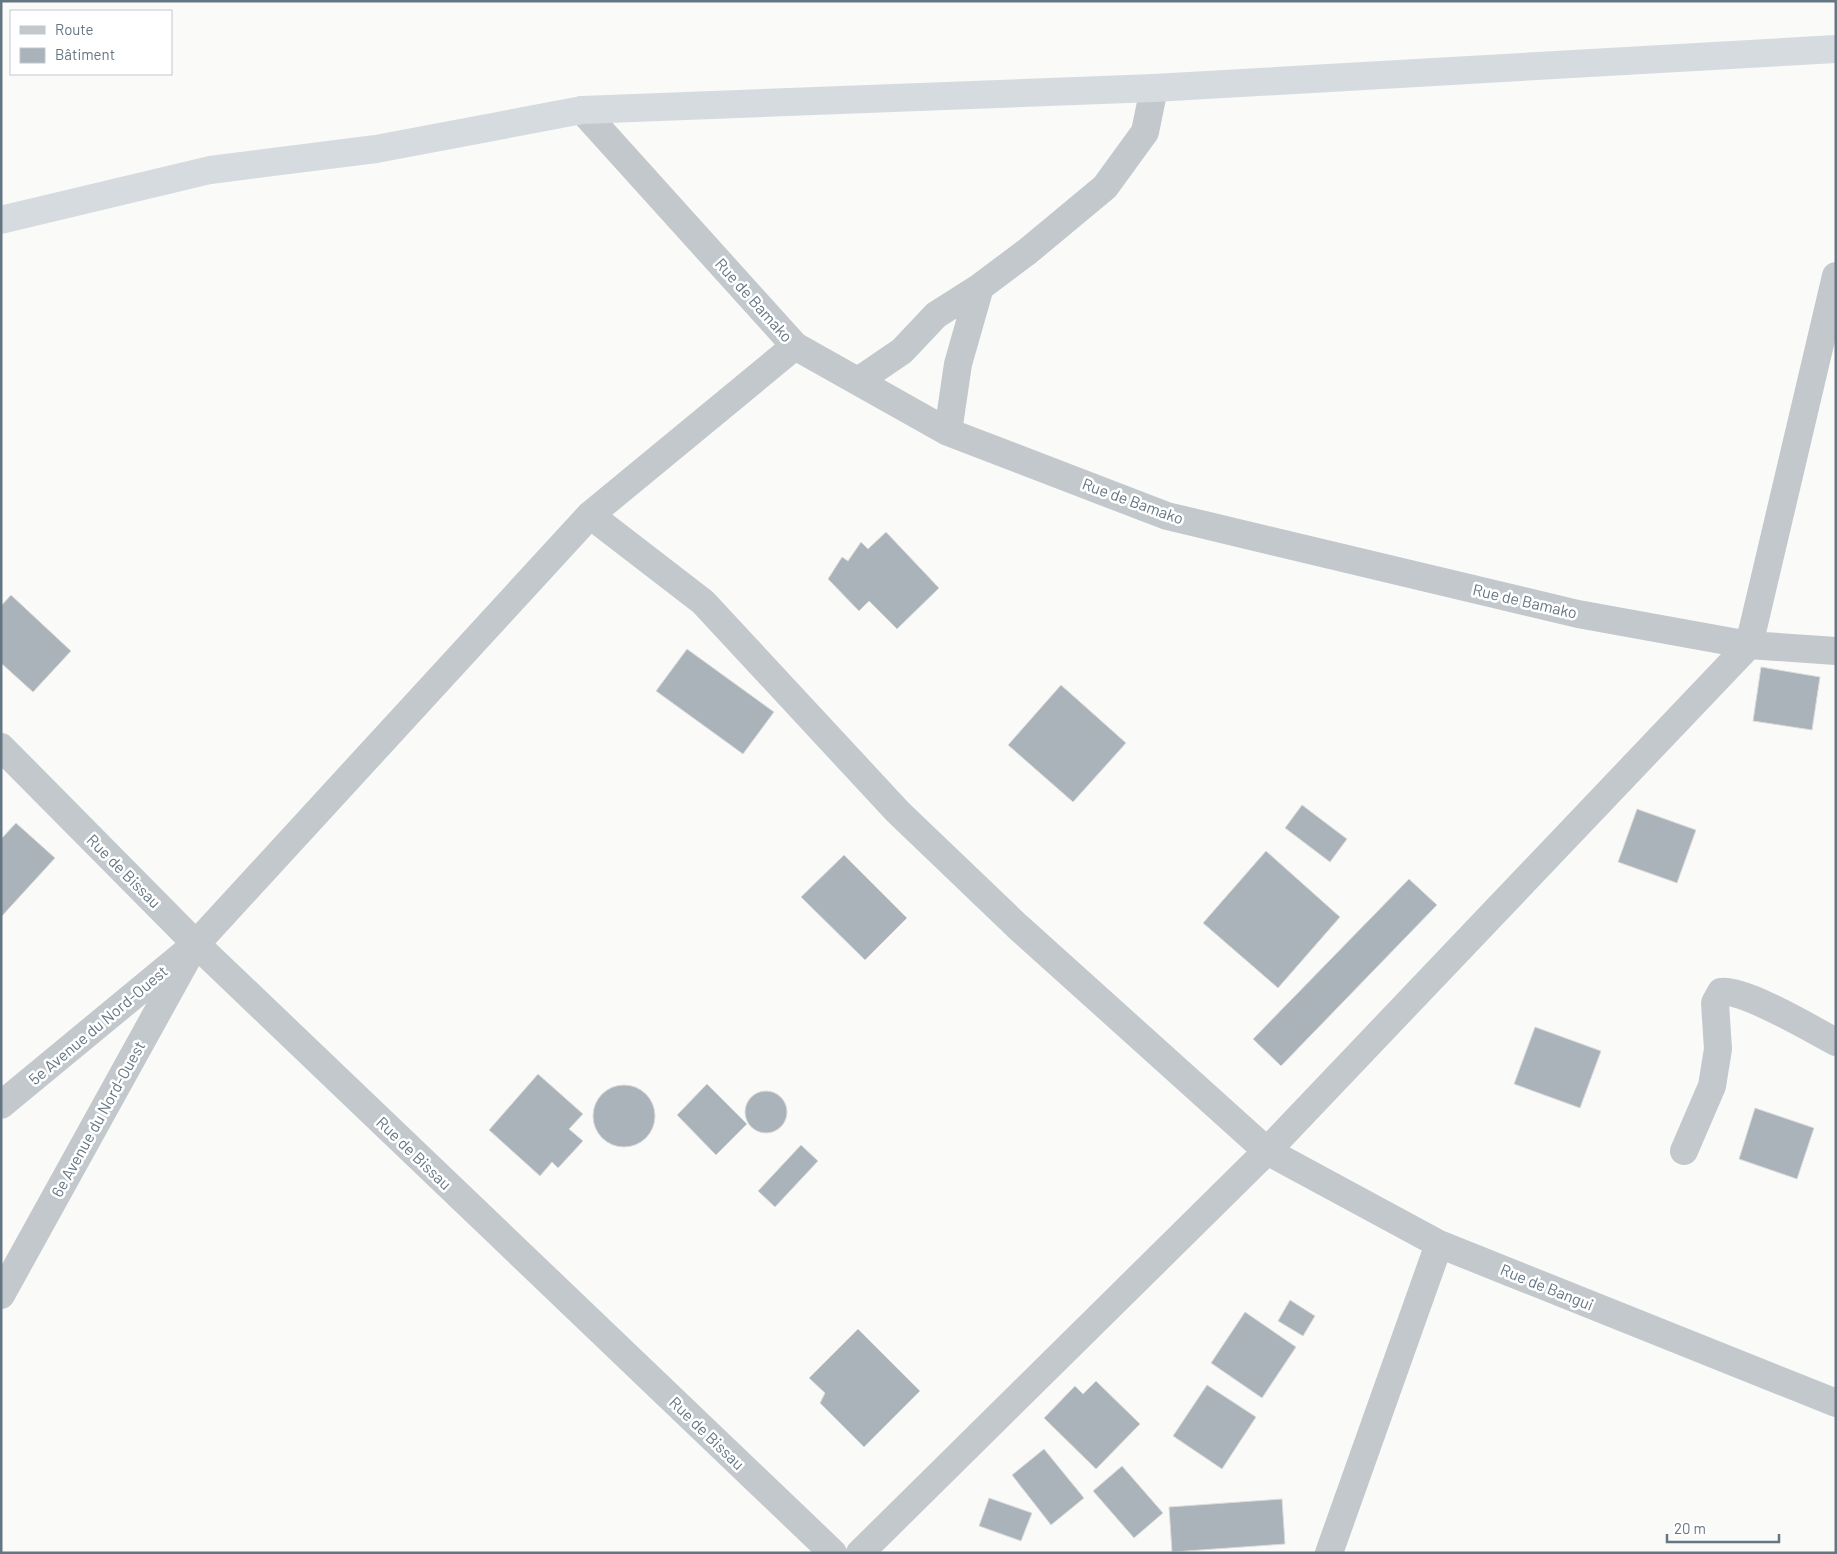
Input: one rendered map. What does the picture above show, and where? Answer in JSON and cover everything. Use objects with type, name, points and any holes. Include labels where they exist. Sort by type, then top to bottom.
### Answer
[{"type":"highway","points":[[1,220],[210,170],[376,149],[582,110],[1154,88],[1836,49]]},
{"type":"street","points":[[858,382],[902,351],[936,315],[980,287],[1028,251],[1105,187],[1145,132],[1154,88]]},
{"type":"street","name":"Rue de Bamako","points":[[582,110],[796,346],[948,432],[1167,516],[1578,614],[1749,645],[1836,651]]},
{"type":"street","points":[[860,1553],[1267,1152],[1749,645],[1836,276]]},
{"type":"street","points":[[948,432],[958,364],[980,287]]},
{"type":"street","points":[[196,944],[590,515],[796,346]]},
{"type":"street","name":"Rue de Bangui","points":[[590,515],[703,602],[898,812],[1017,926],[1267,1152],[1440,1244],[1836,1403]]},
{"type":"street","name":"Rue de Bissau","points":[[1,748],[196,944],[833,1553]]},
{"type":"street","name":"5e Avenue du Nord-Ouest","points":[[1,1105],[196,944]]},
{"type":"street","name":"6e Avenue du Nord-Ouest","points":[[1,1295],[196,944]]},
{"type":"street","points":[[1684,1151],[1712,1086],[1718,1049],[1715,1003],[1721,992],[1730,991],[1776,1011],[1836,1042]]},
{"type":"street","points":[[1329,1553],[1440,1244]]},
{"type":"building","points":[[886,532],[939,588],[897,629],[869,601],[859,611],[828,579],[842,557],[848,561],[861,542],[868,549]]},
{"type":"building","points":[[11,595],[71,651],[33,692],[1,663],[1,606]]},
{"type":"building","points":[[687,649],[774,712],[743,754],[656,691]]},
{"type":"building","points":[[1761,667],[1820,677],[1812,730],[1753,721]]},
{"type":"building","points":[[1061,685],[1126,743],[1073,802],[1008,745]]},
{"type":"building","points":[[1302,805],[1347,839],[1330,862],[1285,828]]},
{"type":"building","points":[[1637,809],[1696,830],[1677,883],[1618,862]]},
{"type":"building","points":[[16,823],[55,858],[1,917],[1,839]]},
{"type":"building","points":[[1266,851],[1340,917],[1278,988],[1203,923]]},
{"type":"building","points":[[844,855],[907,918],[865,960],[801,897]]},
{"type":"building","points":[[1409,879],[1437,905],[1281,1066],[1253,1039]]},
{"type":"building","points":[[1535,1027],[1601,1051],[1580,1108],[1514,1084]]},
{"type":"building","points":[[538,1074],[583,1114],[569,1129],[583,1141],[558,1168],[552,1162],[540,1176],[489,1130]]},
{"type":"building","points":[[707,1084],[747,1124],[716,1155],[677,1115]]},
{"type":"building","points":[[618,1085],[630,1085],[646,1094],[653,1104],[655,1116],[653,1128],[646,1138],[630,1147],[618,1147],[607,1142],[598,1133],[593,1122],[593,1110],[598,1099],[607,1090]]},
{"type":"building","points":[[766,1091],[774,1093],[783,1101],[787,1112],[785,1120],[777,1129],[766,1133],[758,1131],[749,1123],[745,1112],[747,1104],[755,1095]]},
{"type":"building","points":[[1755,1108],[1814,1128],[1797,1179],[1739,1159]]},
{"type":"building","points":[[801,1145],[818,1161],[775,1207],[758,1191]]},
{"type":"building","points":[[1290,1300],[1315,1316],[1303,1336],[1278,1321]]},
{"type":"building","points":[[1245,1312],[1296,1347],[1262,1398],[1211,1363]]},
{"type":"building","points":[[858,1329],[920,1391],[864,1447],[820,1403],[825,1393],[809,1378]]},
{"type":"building","points":[[1096,1381],[1140,1424],[1096,1469],[1044,1418],[1075,1386],[1083,1394]]},
{"type":"building","points":[[1207,1385],[1256,1417],[1222,1469],[1173,1436]]},
{"type":"building","points":[[1044,1449],[1084,1498],[1051,1525],[1012,1475]]},
{"type":"building","points":[[1122,1466],[1163,1513],[1134,1538],[1093,1491]]},
{"type":"building","points":[[989,1498],[1032,1513],[1021,1541],[979,1526]]},
{"type":"building","points":[[1282,1499],[1285,1544],[1172,1552],[1169,1507]]}]
